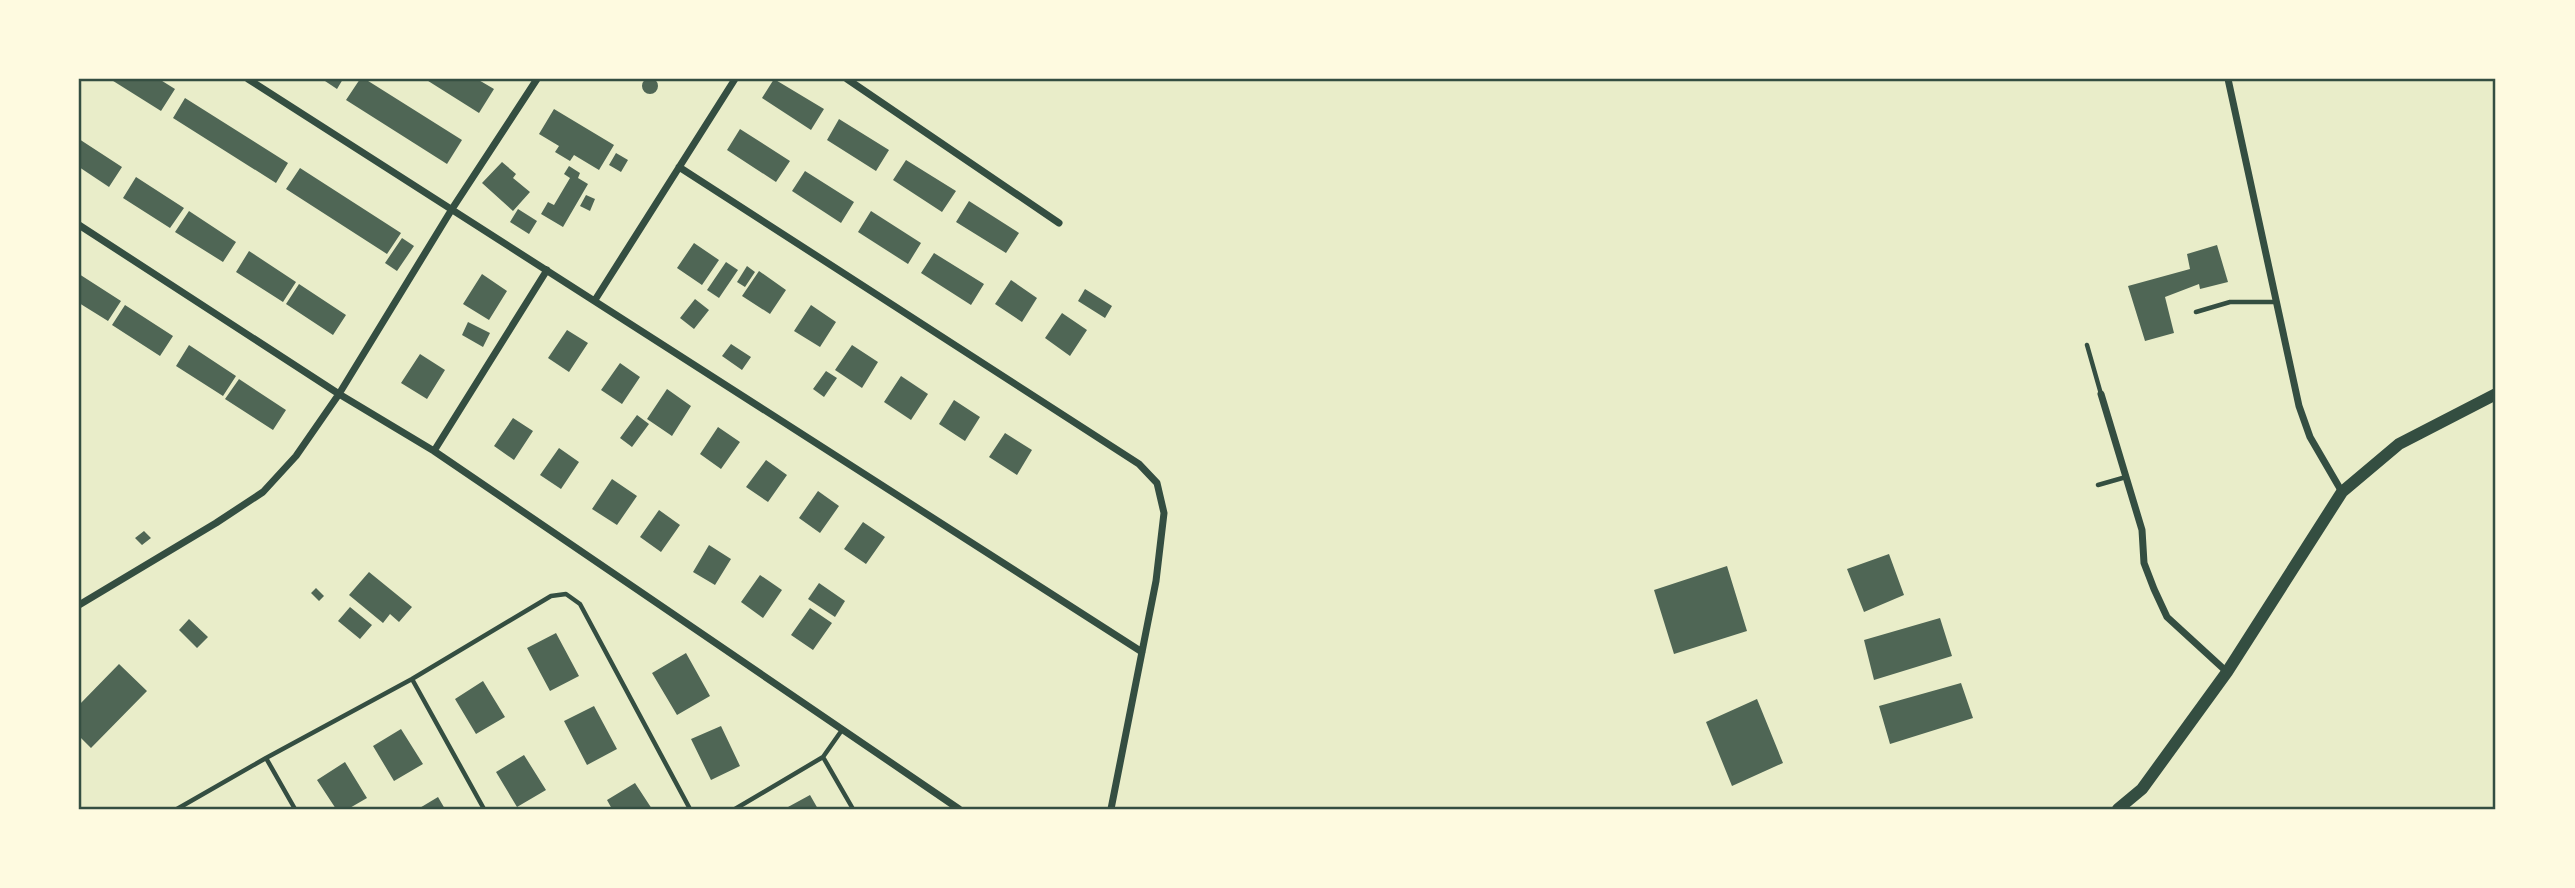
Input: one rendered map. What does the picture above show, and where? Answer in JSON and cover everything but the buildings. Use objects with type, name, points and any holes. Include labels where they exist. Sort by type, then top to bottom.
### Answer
[{"type":"street","points":[[248,79],[1142,652]]},
{"type":"street","points":[[79,605],[263,492],[296,456],[339,394],[452,209],[537,79]]},
{"type":"street","points":[[595,300],[735,79]]},
{"type":"street","points":[[847,79],[1059,223]]},
{"type":"street","points":[[2228,79],[2299,406],[2310,437],[2342,492]]},
{"type":"street","points":[[679,167],[1139,464],[1157,483],[1164,513],[1156,581],[1111,809]]},
{"type":"street","points":[[79,225],[339,394],[434,451],[959,809]]},
{"type":"street","points":[[434,451],[547,270]]},
{"type":"street","points":[[2101,394],[2142,530],[2144,563],[2167,617],[2227,671]]},
{"type":"street","points":[[2118,809],[2142,789],[2227,671],[2342,492],[2399,444],[2496,394]]},
{"type":"lane","points":[[2196,312],[2230,302],[2276,302]]},
{"type":"lane","points":[[2087,345],[2101,394]]},
{"type":"lane","points":[[2098,485],[2126,477]]},
{"type":"lane","points":[[177,809],[412,679],[551,596],[566,594],[580,604],[690,809]]},
{"type":"lane","points":[[412,679],[484,809]]},
{"type":"lane","points":[[735,809],[823,757],[842,729]]},
{"type":"lane","points":[[823,757],[853,809]]},
{"type":"lane","points":[[266,758],[295,809]]}]
